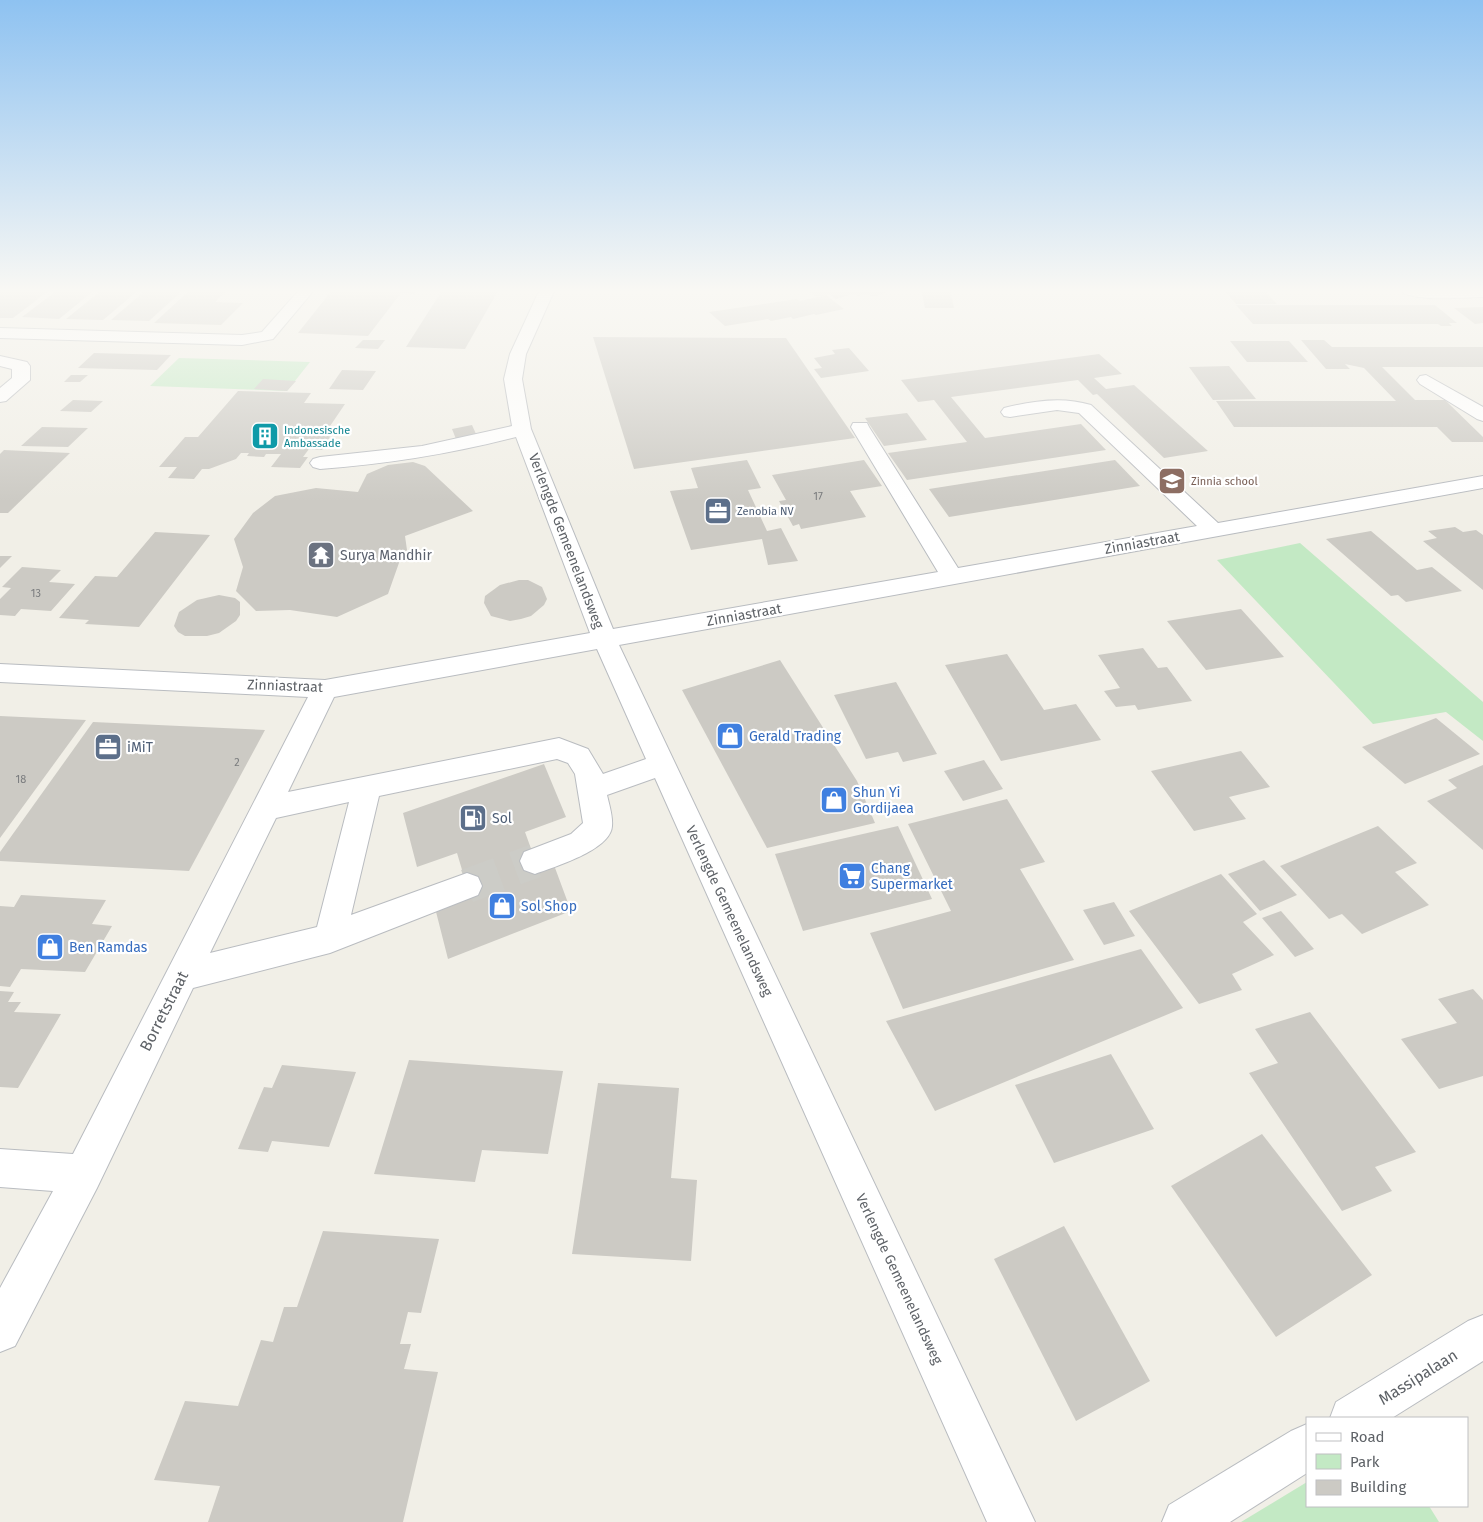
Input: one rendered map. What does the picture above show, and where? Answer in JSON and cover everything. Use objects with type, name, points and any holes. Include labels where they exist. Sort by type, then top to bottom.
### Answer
[{"type":"street","name":"Verlengde Gemeenelandsweg","points":[[517,360],[513,379],[522,429],[605,640],[1011,1522]]},
{"type":"street","points":[[0,361],[21,366],[21,380],[0,397]]},
{"type":"street","points":[[1426,380],[1483,414]]},
{"type":"street","points":[[1010,412],[1063,404],[1085,409],[1213,530]]},
{"type":"street","points":[[860,427],[952,576]]},
{"type":"street","points":[[320,463],[362,461],[472,442],[522,429]]},
{"type":"street","name":"Zinniastraat","points":[[0,673],[325,689],[1483,482]]},
{"type":"street","name":"Borretstraat","points":[[0,1331],[82,1174],[325,689]]},
{"type":"street","points":[[266,808],[559,748],[578,756],[589,772],[598,827],[581,843],[535,860]]},
{"type":"street","points":[[591,789],[662,765]]},
{"type":"street","points":[[330,938],[367,788]]},
{"type":"street","points":[[182,975],[330,938],[467,886]]},
{"type":"street","points":[[0,1168],[82,1174]]},
{"type":"street","name":"Massipalaan","points":[[1354,1417],[1483,1336]]},
{"type":"street","points":[[1186,1522],[1306,1448]]},
{"type":"green space","points":[[177,360],[310,362],[287,391],[150,386]]},
{"type":"green space","points":[[1300,543],[1483,702],[1483,741],[1446,712],[1373,724],[1217,560]]},
{"type":"green space","points":[[1306,1483],[1306,1507],[1430,1507],[1439,1522],[1241,1522]]},
{"type":"building","points":[[87,360],[166,360],[157,370],[78,368]]},
{"type":"building","points":[[600,360],[801,360],[855,438],[634,469]]},
{"type":"building","points":[[816,360],[859,360],[869,371],[821,378],[814,369],[822,368]]},
{"type":"building","points":[[1053,360],[1106,360],[1122,374],[1094,378],[1106,389],[1134,385],[1208,451],[1164,458],[1097,394],[1093,395],[1078,380],[951,397],[985,438],[1081,424],[1106,450],[907,480],[888,453],[967,442],[934,400],[918,402],[901,380]]},
{"type":"building","points":[[1245,360],[1306,360],[1308,362],[1247,362]]},
{"type":"building","points":[[1318,360],[1483,360],[1483,367],[1382,367],[1415,400],[1445,400],[1483,437],[1483,442],[1452,442],[1437,427],[1234,427],[1216,401],[1396,401],[1364,368],[1345,364],[1350,369],[1326,369]]},
{"type":"building","points":[[1229,366],[1256,399],[1213,400],[1189,367]]},
{"type":"building","points":[[342,370],[376,371],[363,390],[329,389]]},
{"type":"building","points":[[71,375],[88,375],[80,382],[64,382]]},
{"type":"building","points":[[263,379],[296,381],[287,391],[254,389]]},
{"type":"building","name":"Indonesische Ambassade","points":[[238,391],[311,393],[304,403],[345,404],[324,435],[331,435],[322,450],[309,449],[303,457],[308,457],[300,468],[271,467],[281,454],[266,454],[264,457],[247,456],[249,453],[241,453],[236,459],[209,469],[202,469],[194,479],[168,478],[177,467],[159,467],[185,437],[198,437]]},
{"type":"building","points":[[73,400],[103,401],[91,412],[60,411]]},
{"type":"building","points":[[907,413],[927,440],[884,446],[865,418]]},
{"type":"building","points":[[472,425],[476,434],[456,439],[452,429]]},
{"type":"building","points":[[42,427],[88,428],[68,447],[21,446]]},
{"type":"building","points":[[4,450],[70,453],[8,513],[0,513],[0,454]]},
{"type":"building","name":"Zenobia NV","points":[[747,460],[761,488],[748,490],[767,531],[781,528],[798,561],[768,565],[762,539],[691,550],[670,491],[698,488],[691,468]]},
{"type":"building","points":[[864,460],[882,486],[850,491],[866,517],[801,529],[799,524],[793,526],[779,501],[786,500],[772,475]]},
{"type":"building","points":[[1115,460],[1140,486],[949,517],[929,489]]},
{"type":"building","name":"Surya Mandhir","points":[[413,462],[425,466],[473,511],[405,536],[407,550],[400,560],[388,594],[337,617],[290,610],[256,611],[236,591],[243,567],[234,539],[253,513],[275,496],[316,488],[358,492],[367,474],[388,465]]},
{"type":"building","points":[[1455,527],[1463,532],[1476,530],[1483,535],[1483,590],[1423,541],[1437,538],[1428,531]]},
{"type":"building","points":[[1371,531],[1417,570],[1432,567],[1462,591],[1406,602],[1398,595],[1391,596],[1326,539]]},
{"type":"building","points":[[155,532],[210,535],[139,627],[85,624],[89,620],[59,618],[95,576],[117,577]]},
{"type":"building","points":[[0,556],[12,556],[0,568]]},
{"type":"building","points":[[22,567],[61,570],[49,582],[75,584],[51,611],[21,609],[15,616],[0,615],[0,599],[11,588],[2,587]]},
{"type":"building","points":[[519,580],[528,580],[542,587],[547,599],[544,605],[531,616],[521,619],[510,621],[491,616],[484,603],[485,596],[500,585]]},
{"type":"building","points":[[219,595],[235,598],[240,602],[240,615],[236,621],[219,633],[207,636],[185,636],[178,632],[174,626],[179,612],[197,600]]},
{"type":"building","points":[[1241,609],[1284,657],[1206,670],[1167,621]]},
{"type":"building","points":[[1143,648],[1158,668],[1167,667],[1192,701],[1138,710],[1135,705],[1116,707],[1104,691],[1120,688],[1098,655]]},
{"type":"building","points":[[1007,654],[1044,710],[1076,704],[1101,740],[1001,761],[945,665]]},
{"type":"building","points":[[780,660],[857,781],[875,823],[767,848],[682,690]]},
{"type":"building","points":[[896,682],[937,754],[903,762],[898,752],[866,759],[834,695]]},
{"type":"building","points":[[0,716],[86,720],[0,838]]},
{"type":"building","points":[[1436,718],[1480,754],[1405,784],[1362,747]]},
{"type":"building","points":[[93,722],[265,730],[189,871],[0,861],[0,852]]},
{"type":"building","points":[[1241,751],[1270,787],[1229,797],[1246,819],[1194,831],[1151,771]]},
{"type":"building","points":[[984,760],[1003,789],[963,801],[944,771]]},
{"type":"building","points":[[544,764],[566,817],[525,832],[538,868],[551,857],[571,911],[448,959],[433,900],[469,893],[457,853],[417,867],[403,813]]},
{"type":"building","points":[[1483,765],[1483,850],[1427,801],[1457,788],[1448,780]]},
{"type":"building","points":[[1007,799],[1045,862],[1020,869],[1074,960],[903,1009],[870,933],[951,911],[908,824]]},
{"type":"building","name":"Chang Supermarket","points":[[898,826],[932,899],[803,931],[775,854]]},
{"type":"building","points":[[1378,826],[1417,863],[1395,872],[1429,905],[1362,934],[1342,914],[1329,919],[1280,866]]},
{"type":"building","points":[[1264,860],[1297,895],[1260,911],[1228,874]]},
{"type":"building","points":[[1221,874],[1257,914],[1243,922],[1274,955],[1232,974],[1242,990],[1199,1004],[1129,911]]},
{"type":"building","name":"Ben Ramdas","points":[[21,895],[106,900],[92,924],[112,926],[85,972],[21,969],[10,987],[0,986],[0,906],[14,907]]},
{"type":"building","points":[[1114,902],[1135,936],[1104,945],[1083,910]]},
{"type":"building","points":[[1281,911],[1314,949],[1295,957],[1262,918]]},
{"type":"building","points":[[1141,949],[1183,1008],[935,1111],[886,1021]]},
{"type":"building","points":[[1473,989],[1483,1000],[1483,1076],[1439,1089],[1401,1039],[1457,1023],[1438,999]]},
{"type":"building","points":[[0,991],[14,992],[8,1002],[21,1002],[14,1012],[61,1014],[18,1088],[0,1087]]},
{"type":"building","points":[[1310,1012],[1416,1152],[1375,1167],[1392,1191],[1342,1211],[1249,1073],[1278,1063],[1255,1029]]},
{"type":"building","points":[[1111,1054],[1154,1129],[1054,1163],[1015,1085]]},
{"type":"building","points":[[409,1060],[563,1071],[548,1154],[482,1150],[475,1182],[374,1174]]},
{"type":"building","points":[[282,1065],[356,1072],[329,1147],[272,1141],[268,1152],[238,1149],[264,1087],[272,1088]]},
{"type":"building","points":[[598,1083],[679,1088],[671,1178],[697,1180],[691,1261],[572,1254]]},
{"type":"building","points":[[1262,1134],[1372,1275],[1276,1337],[1171,1186]]},
{"type":"building","points":[[1064,1226],[1150,1381],[1076,1421],[994,1259]]},
{"type":"building","points":[[323,1231],[439,1239],[421,1313],[408,1312],[400,1344],[411,1344],[404,1369],[438,1372],[403,1522],[208,1522],[220,1486],[154,1480],[185,1401],[238,1406],[261,1340],[273,1342],[284,1307],[297,1307]]},
{"type":"tunnel","points":[[467,886],[535,861]]},
{"type":"place","name":"Indonesische Ambassade","points":[[265,436]]},
{"type":"place","name":"Zinnia school","points":[[1172,481]]},
{"type":"place","name":"Zenobia NV","points":[[718,511]]},
{"type":"place","name":"Surya Mandhir","points":[[321,555]]},
{"type":"place","name":"Gerald Trading","points":[[730,736]]},
{"type":"place","name":"iMiT","points":[[108,747]]},
{"type":"place","name":"Shun Yi Gordijaea","points":[[834,800]]},
{"type":"place","name":"Sol","points":[[473,818]]},
{"type":"place","name":"Chang Supermarket","points":[[852,876]]},
{"type":"place","name":"Sol Shop","points":[[502,906]]},
{"type":"place","name":"Ben Ramdas","points":[[50,947]]}]
